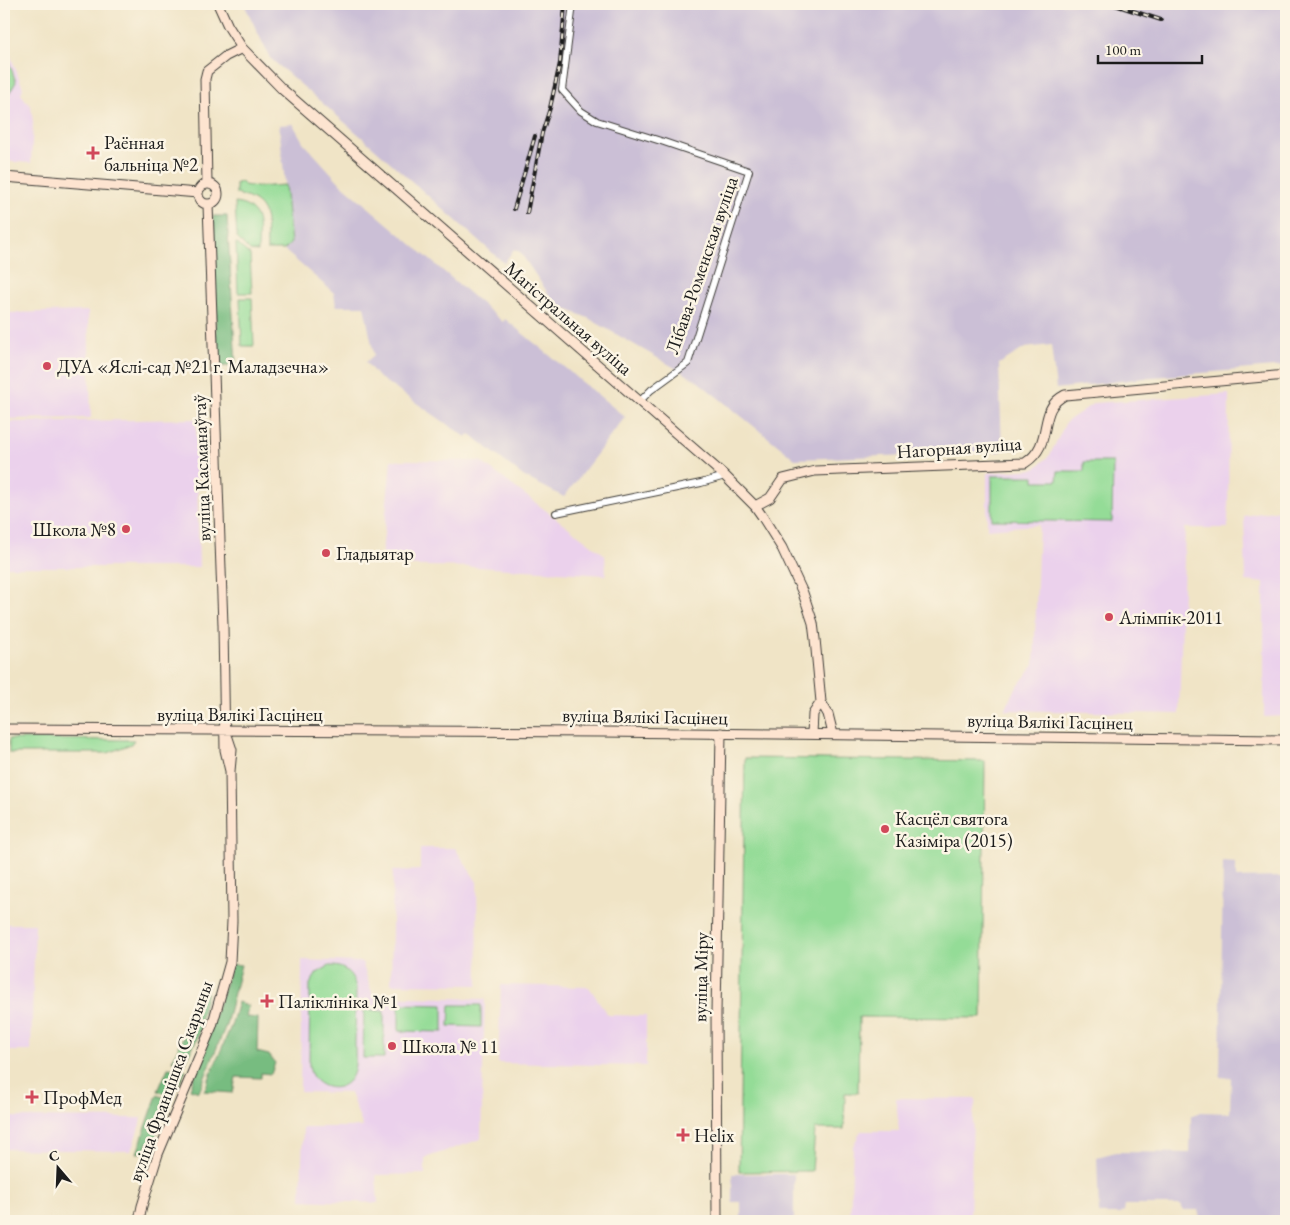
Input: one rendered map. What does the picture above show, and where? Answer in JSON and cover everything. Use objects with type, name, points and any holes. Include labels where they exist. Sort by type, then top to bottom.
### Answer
[{"type":"main road","name":"Магістральная вуліца","points":[[218,4],[228,26],[242,48],[282,89],[640,401],[725,476],[755,506],[782,548],[803,593],[814,631],[821,702]]},
{"type":"main road","points":[[207,184],[205,79],[207,71],[226,56],[242,48]]},
{"type":"main road","points":[[4,177],[198,193]]},
{"type":"main road","points":[[207,184],[215,186],[219,195],[216,202],[208,205],[200,201],[198,193],[202,186],[207,184]]},
{"type":"main road","name":"вуліца Касманаўтаў","points":[[208,205],[226,731]]},
{"type":"main road","name":"Нагорная вуліца","points":[[755,506],[770,498],[783,479],[815,471],[1026,463],[1032,459],[1041,447],[1049,411],[1056,401],[1065,395],[1286,375]]},
{"type":"main road","points":[[812,734],[813,714],[821,702],[828,714],[833,734]]},
{"type":"main road","name":"вуліца Вялікі Гасцінец","points":[[4,730],[464,731],[1286,740]]},
{"type":"main road","name":"вуліца Францішка Скарыны","points":[[139,1221],[158,1154],[212,1026],[230,962],[232,921],[230,771],[225,750],[226,731]]},
{"type":"main road","name":"вуліца Міру","points":[[717,1221],[716,1013],[721,734]]},
{"type":"street","name":"Лібава-Роменская вуліца","points":[[573,4],[562,90],[581,111],[597,120],[749,171],[688,363],[650,390],[640,401]]},
{"type":"street","points":[[556,513],[701,483],[725,476]]},
{"type":"shaded area","points":[[244,4],[1286,4],[1286,366],[1153,377],[1056,389],[1051,345],[1025,348],[999,364],[1002,452],[795,459],[696,380],[588,318],[556,305],[520,252],[514,249],[504,263],[270,58]]},
{"type":"shaded area","points":[[4,39],[23,88],[21,94],[31,107],[33,122],[31,163],[4,161]]},
{"type":"shaded area","points":[[293,124],[303,142],[341,184],[503,322],[505,319],[625,417],[564,497],[523,476],[470,434],[466,437],[377,376],[366,362],[374,355],[364,306],[336,306],[334,293],[284,250],[291,242],[279,125]]},
{"type":"shaded area","name":"ДУА «Яслі-сад №21 г. Маладзечна»","points":[[88,311],[91,418],[4,419],[4,313]]},
{"type":"shaded area","points":[[1229,394],[1228,528],[1185,528],[1179,714],[1005,710],[1013,692],[1034,665],[1039,525],[987,529],[987,473],[1035,469],[1050,455],[1066,422],[1094,403]]},
{"type":"shaded area","name":"Школа №8","points":[[196,419],[199,567],[4,567],[4,422]]},
{"type":"shaded area","points":[[391,460],[480,461],[605,555],[606,575],[478,567],[381,565]]},
{"type":"shaded area","points":[[1286,509],[1286,716],[1264,717],[1264,583],[1246,581],[1244,516]]},
{"type":"shaded area","points":[[420,848],[455,848],[477,882],[478,985],[391,984],[393,871],[420,870]]},
{"type":"shaded area","points":[[1223,862],[1236,863],[1236,878],[1286,877],[1286,1221],[1214,1221],[1209,1218],[1200,1218],[1198,1210],[1183,1210],[1181,1205],[1125,1205],[1124,1211],[1121,1214],[1099,1214],[1097,1157],[1116,1152],[1190,1153],[1191,1116],[1200,1112],[1230,1113],[1231,1078],[1220,1077]]},
{"type":"shaded area","points":[[4,924],[35,924],[31,1051],[4,1051]]},
{"type":"shaded area","name":"Школа № 11","points":[[302,960],[362,962],[373,996],[485,999],[481,1139],[425,1158],[425,1174],[376,1175],[378,1203],[301,1200],[303,1127],[363,1127],[350,1093],[300,1092]]},
{"type":"shaded area","points":[[501,985],[589,987],[608,1015],[646,1016],[646,1066],[498,1063]]},
{"type":"shaded area","points":[[896,1098],[976,1099],[973,1115],[970,1218],[966,1218],[966,1221],[850,1221],[853,1146],[861,1131],[899,1131]]},
{"type":"shaded area","points":[[6,1117],[142,1118],[131,1151],[5,1149]]},
{"type":"shaded area","points":[[732,1174],[794,1174],[794,1221],[741,1221],[741,1202],[732,1202]]},
{"type":"green space","points":[[4,48],[16,82],[10,92],[4,94]]},
{"type":"green space","points":[[242,182],[244,185],[257,187],[285,185],[291,243],[284,250],[267,250],[267,229],[264,213],[255,202],[247,197],[236,194],[236,183]]},
{"type":"green space","points":[[235,203],[244,205],[255,214],[258,227],[258,252],[250,251],[237,238]]},
{"type":"green space","points":[[213,216],[227,216],[236,365],[217,367]]},
{"type":"green space","points":[[236,243],[250,255],[252,293],[238,293]]},
{"type":"green space","points":[[240,298],[252,298],[254,346],[242,346]]},
{"type":"green space","points":[[1084,462],[1113,462],[1112,522],[992,520],[992,476],[1034,476],[1034,481],[1057,481],[1058,471],[1084,471]]},
{"type":"green space","points":[[9,739],[134,740],[131,744],[108,753],[9,753]]},
{"type":"green space","points":[[745,758],[985,761],[982,1018],[859,1017],[858,1093],[845,1093],[844,1129],[815,1129],[812,1171],[739,1172]]},
{"type":"green space","points":[[232,964],[241,965],[226,1025],[199,1092],[190,1089]]},
{"type":"green space","points":[[329,966],[344,969],[351,975],[356,989],[354,1071],[344,1085],[330,1088],[316,1081],[311,1074],[309,1065],[310,984],[317,973]]},
{"type":"green space","points":[[200,990],[207,992],[200,1022],[191,1020]]},
{"type":"green space","points":[[238,1002],[248,1006],[246,1017],[258,1018],[257,1052],[269,1055],[275,1063],[271,1074],[261,1073],[261,1078],[236,1077],[233,1093],[204,1091],[231,1026]]},
{"type":"green space","points":[[399,1004],[443,1005],[443,1032],[399,1031]]},
{"type":"green space","points":[[450,1005],[481,1005],[481,1027],[449,1026]]},
{"type":"green space","points":[[364,1010],[384,1011],[384,1058],[363,1058]]},
{"type":"green space","points":[[190,1023],[203,1026],[185,1063],[172,1061]]},
{"type":"green space","points":[[168,1068],[186,1070],[172,1097],[158,1091]]},
{"type":"green space","points":[[157,1095],[171,1100],[153,1142],[147,1142],[145,1152],[137,1153]]},
{"type":"railway","points":[[527,213],[542,133],[550,108],[560,63],[565,4]]},
{"type":"railway","points":[[1112,4],[1161,20]]},
{"type":"railway","points":[[514,209],[535,136]]},
{"type":"place","name":"Раённая бальніца №2","points":[[93,153]]},
{"type":"place","name":"ДУА «Яслі-сад №21 г. Маладзечна»","points":[[47,366]]},
{"type":"place","name":"Школа №8","points":[[126,529]]},
{"type":"place","name":"Гладыятар","points":[[326,553]]},
{"type":"place","name":"Алімпік-2011","points":[[1109,617]]},
{"type":"place","name":"Касцёл святога Казіміра (2015)","points":[[885,829]]},
{"type":"place","name":"Паліклініка №1","points":[[267,1001]]},
{"type":"place","name":"Школа № 11","points":[[392,1046]]},
{"type":"place","name":"ПрофМед","points":[[32,1097]]},
{"type":"place","name":"Helix","points":[[683,1135]]}]
